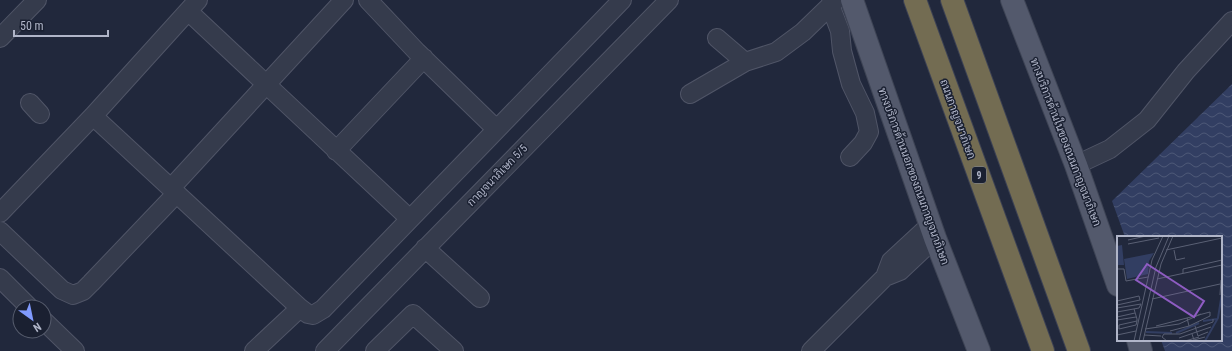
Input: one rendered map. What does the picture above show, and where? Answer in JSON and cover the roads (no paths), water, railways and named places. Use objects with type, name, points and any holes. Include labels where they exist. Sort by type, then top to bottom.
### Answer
[{"type":"highway","name":"ถนนกาญจนาภิเษก","points":[[915,0],[1043,351]]},
{"type":"highway","points":[[952,0],[1079,351]]},
{"type":"main road","name":"ทางบริการด้านนอกของถนนกาญจนาภิเษก","points":[[852,0],[933,231],[979,351]]},
{"type":"main road","name":"ทางบริการด้านในของถนนกาญจนาภิเษก","points":[[1012,0],[1076,165],[1117,281]]},
{"type":"main road","points":[[1138,341],[1141,351]]},
{"type":"street","points":[[0,38],[37,0]]},
{"type":"street","points":[[0,232],[62,290],[73,295],[83,291],[344,0]]},
{"type":"street","points":[[368,0],[490,123],[498,128]]},
{"type":"street","points":[[93,116],[300,308],[308,314],[313,315],[318,313],[622,0]]},
{"type":"street","name":"กาญจนาภิเษก 5/5","points":[[325,351],[669,0]]},
{"type":"street","points":[[690,94],[745,62],[776,52],[803,32],[833,3],[840,31],[842,51],[851,84],[865,113],[869,132],[863,143],[850,157]]},
{"type":"street","points":[[0,213],[93,116],[193,5],[267,85],[410,219]]},
{"type":"street","points":[[1076,165],[1110,149],[1148,120],[1186,70],[1232,21]]},
{"type":"street","points":[[717,38],[745,62]]},
{"type":"street","points":[[336,151],[424,58]]},
{"type":"street","points":[[811,351],[885,278],[900,271],[933,231]]},
{"type":"street","points":[[425,248],[480,298]]},
{"type":"street","points":[[0,278],[22,299]]},
{"type":"street","points":[[254,351],[300,308]]},
{"type":"street","points":[[375,351],[413,314],[454,351]]},
{"type":"street","points":[[52,329],[75,351]]},
{"type":"water","points":[[1232,84],[1232,351],[1165,351],[1161,341],[1222,341],[1222,236],[1125,236],[1112,201]]}]
